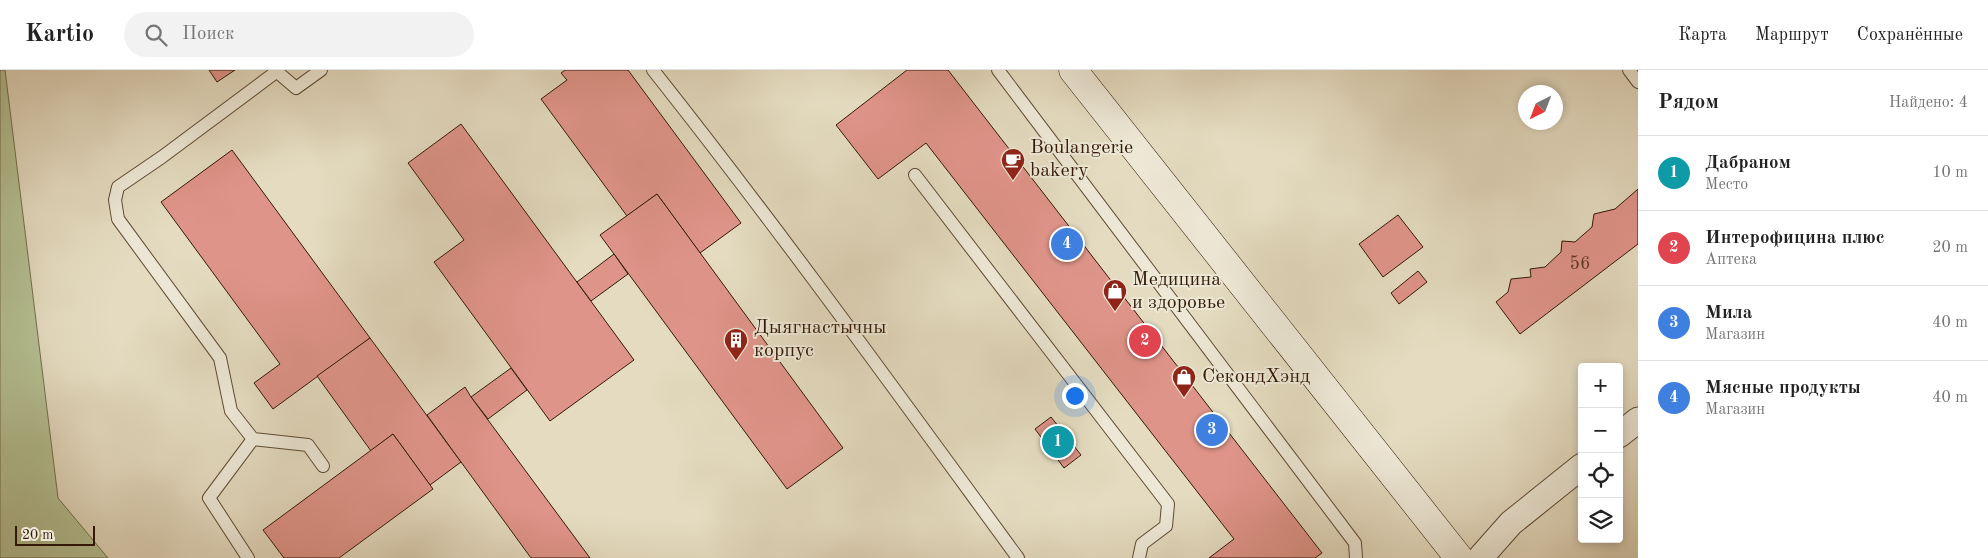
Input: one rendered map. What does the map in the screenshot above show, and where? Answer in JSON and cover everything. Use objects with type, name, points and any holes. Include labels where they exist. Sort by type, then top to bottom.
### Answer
[{"type":"main road","points":[[1073,70],[1459,558]]},
{"type":"street","points":[[1623,432],[1638,420]]},
{"type":"street","points":[[1480,558],[1511,523],[1578,469]]},
{"type":"lane","points":[[321,70],[296,88],[276,71],[162,157],[118,187],[115,200],[118,219],[220,358],[230,411],[253,439],[308,445],[323,466]]},
{"type":"lane","points":[[653,70],[737,176],[1018,558]]},
{"type":"lane","points":[[998,70],[1355,543],[1356,558]]},
{"type":"lane","points":[[1629,70],[1638,82]]},
{"type":"lane","points":[[915,175],[1168,504],[1166,526],[1142,544],[1139,558]]},
{"type":"lane","points":[[248,558],[209,498],[253,439]]},
{"type":"green space","points":[[0,70],[5,70],[58,498],[108,558],[0,558]]},
{"type":"building","points":[[209,70],[235,70],[217,82]]},
{"type":"building","points":[[565,70],[628,70],[741,223],[700,253],[657,194],[627,216],[541,99],[567,80],[561,73]]},
{"type":"building","points":[[907,70],[948,70],[1322,553],[1315,558],[1209,558],[1234,539],[926,143],[878,179],[836,125]]},
{"type":"building","points":[[461,124],[634,360],[550,421],[434,262],[464,240],[408,163]]},
{"type":"building","points":[[232,150],[370,338],[273,409],[254,383],[280,364],[161,202]]},
{"type":"building","points":[[1638,189],[1638,244],[1520,334],[1496,302],[1508,292],[1511,279],[1531,277],[1530,269],[1545,267],[1561,252],[1562,241],[1575,242],[1592,227],[1594,214],[1615,209]]},
{"type":"building","name":"Дыягнастычны корпус","points":[[657,194],[843,448],[787,489],[600,235]]},
{"type":"building","points":[[1398,215],[1423,247],[1383,277],[1359,244]]},
{"type":"building","points":[[614,254],[628,274],[591,301],[577,282]]},
{"type":"building","points":[[1418,271],[1427,282],[1399,304],[1391,293]]},
{"type":"building","points":[[370,338],[461,462],[430,485],[393,434],[371,451],[317,376]]},
{"type":"building","points":[[511,368],[527,390],[488,419],[471,397]]},
{"type":"building","points":[[465,387],[590,558],[531,558],[427,415]]},
{"type":"building","points":[[1051,417],[1081,455],[1064,468],[1035,429]]},
{"type":"building","points":[[393,434],[433,489],[339,558],[284,558],[263,530]]},
{"type":"place","name":"Boulangerie bakery","points":[[1013,181]]},
{"type":"place","name":"Мясные продукты","points":[[1067,244]]},
{"type":"place","name":"Медицина и здоровье","points":[[1115,312]]},
{"type":"place","name":"Интерофицина плюс","points":[[1145,341]]},
{"type":"place","name":"Дыягнастычны корпус","points":[[736,361]]},
{"type":"place","name":"СекондХэнд","points":[[1184,398]]},
{"type":"place","name":"Мила","points":[[1212,430]]},
{"type":"place","name":"Дабраном","points":[[1058,442]]}]
